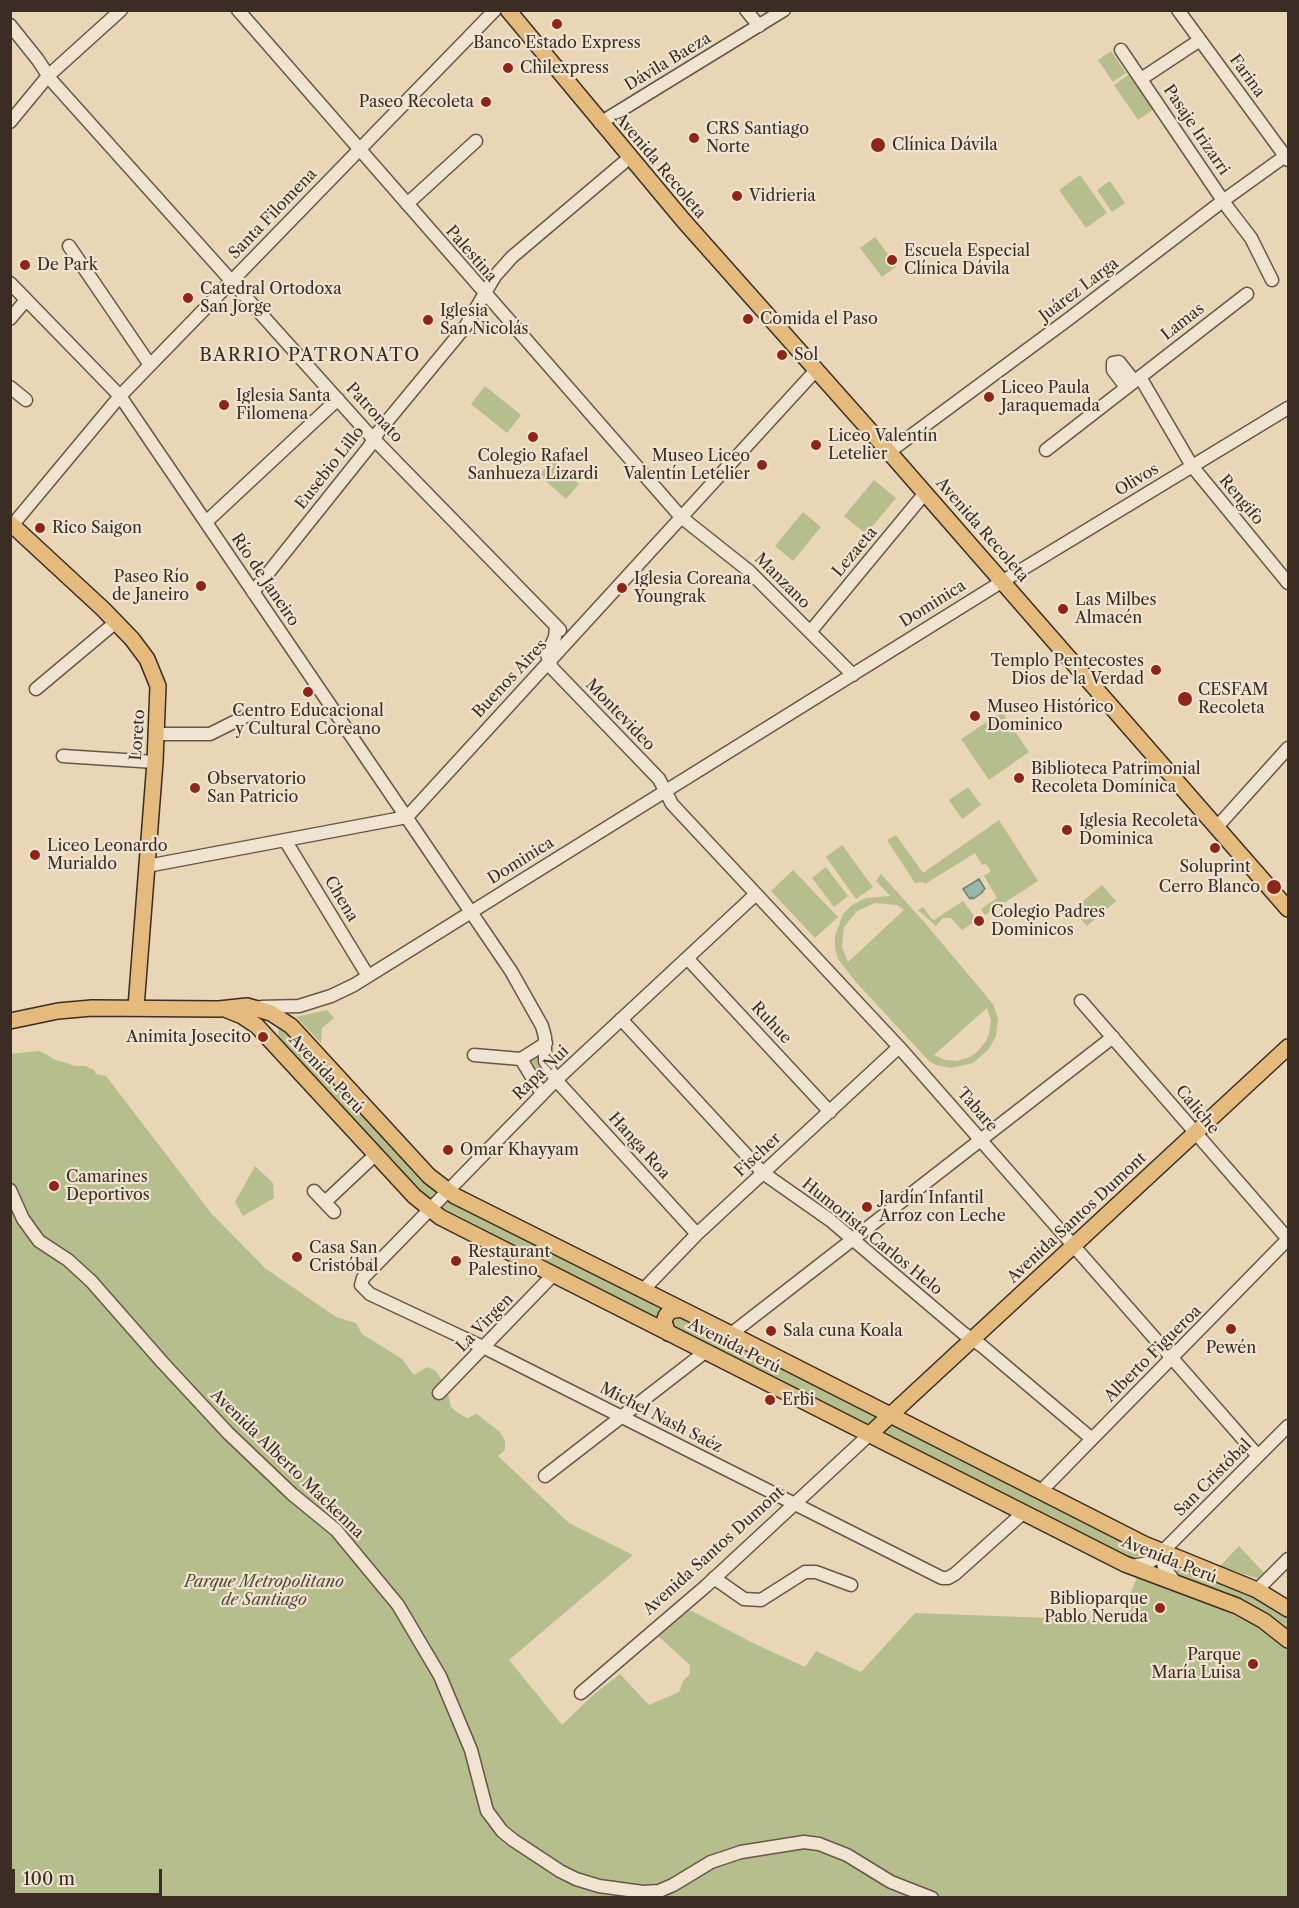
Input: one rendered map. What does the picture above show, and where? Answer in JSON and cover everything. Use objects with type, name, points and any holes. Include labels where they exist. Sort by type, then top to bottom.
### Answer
[{"type":"main road","name":"Avenida Recoleta","points":[[507,10],[629,158],[742,288],[817,369],[1288,909]]},
{"type":"main road","name":"Loreto","points":[[11,526],[116,622],[140,649],[156,678],[159,694],[157,734],[136,1007]]},
{"type":"main road","name":"Dominica","points":[[10,1021],[76,1009],[254,1007]]},
{"type":"main road","name":"Avenida Perú","points":[[254,1007],[279,1017],[291,1026],[429,1176],[448,1191],[1161,1553],[1257,1590],[1288,1609]]},
{"type":"main road","points":[[278,1049],[274,1031],[279,1017],[292,1007]]},
{"type":"main road","name":"Avenida Perú","points":[[219,1009],[236,1013],[252,1022],[375,1155],[430,1210],[449,1222],[1131,1566],[1176,1582],[1253,1615],[1288,1640]]},
{"type":"main road","name":"Avenida Santos Dumont","points":[[870,1434],[1288,1047]]},
{"type":"main road","points":[[668,1333],[665,1328],[666,1316],[670,1311],[681,1309]]},
{"type":"street","points":[[10,122],[48,76],[121,10]]},
{"type":"street","name":"Palestina","points":[[238,10],[681,517]]},
{"type":"street","name":"Santa Filomena","points":[[11,526],[120,396],[495,10]]},
{"type":"street","points":[[746,10],[759,26]]},
{"type":"street","name":"Dávila Baeza","points":[[600,123],[784,10]]},
{"type":"street","name":"Farina","points":[[1178,10],[1288,157]]},
{"type":"street","name":"Patronato","points":[[10,26],[48,76],[374,439],[569,639]]},
{"type":"street","name":"Pasaje Irizarri","points":[[1141,79],[1200,40]]},
{"type":"street","name":"Pasaje Irizarri","points":[[1121,50],[1251,238],[1272,280]]},
{"type":"street","points":[[407,204],[476,141]]},
{"type":"street","name":"Juárez Larga","points":[[889,452],[1224,200],[1288,157]]},
{"type":"street","name":"Eusebio Lillo","points":[[253,592],[465,327],[495,276],[512,257],[629,158]]},
{"type":"street","points":[[69,246],[150,365]]},
{"type":"street","name":"Río de Janeiro","points":[[10,283],[120,396],[471,913]]},
{"type":"street","name":"Lamas","points":[[1046,450],[1247,294]]},
{"type":"street","points":[[10,319],[26,300]]},
{"type":"street","name":"Buenos Aires","points":[[407,817],[817,369]]},
{"type":"street","points":[[1133,382],[1192,466]]},
{"type":"street","points":[[10,387],[26,400]]},
{"type":"street","points":[[206,522],[338,399]]},
{"type":"street","name":"Olivos","points":[[1002,581],[1288,408]]},
{"type":"street","name":"Rengifo","points":[[1192,466],[1288,583]]},
{"type":"street","name":"Lezaeta","points":[[810,632],[925,493]]},
{"type":"street","name":"Manzano","points":[[681,517],[749,570],[853,675]]},
{"type":"street","name":"Dominica","points":[[254,1007],[292,1007],[331,996],[368,976],[1002,581]]},
{"type":"street","points":[[36,689],[116,622]]},
{"type":"street","points":[[548,662],[547,655],[555,637],[556,626]]},
{"type":"street","name":"Montevideo","points":[[548,662],[659,778],[666,792]]},
{"type":"street","points":[[157,734],[210,734],[250,714]]},
{"type":"street","points":[[1216,828],[1288,748]]},
{"type":"street","points":[[63,756],[155,762]]},
{"type":"street","name":"Tabare","points":[[666,792],[672,804],[899,1047],[1258,1456]]},
{"type":"street","points":[[147,866],[407,817]]},
{"type":"street","name":"Chena","points":[[285,840],[368,976]]},
{"type":"street","name":"Rapa Nui","points":[[361,1285],[363,1278],[556,1080],[756,894]]},
{"type":"street","points":[[471,913],[511,971],[540,1020],[546,1043],[545,1060],[556,1080]]},
{"type":"street","name":"Ruhue","points":[[687,958],[830,1112]]},
{"type":"street","name":"Caliche","points":[[1082,1000],[1288,1239]]},
{"type":"street","name":"Humorista Carlos Helo","points":[[621,1018],[764,1173],[805,1200],[1092,1439]]},
{"type":"street","points":[[731,1334],[1113,1037]]},
{"type":"street","points":[[474,1055],[521,1059],[546,1043]]},
{"type":"street","name":"Fischer","points":[[643,1290],[697,1234],[899,1047]]},
{"type":"street","points":[[521,1059],[542,1094]]},
{"type":"street","name":"Hanga Roa","points":[[556,1080],[697,1234]]},
{"type":"street","points":[[314,1191],[329,1207],[375,1155]]},
{"type":"street","name":"Avenida Alberto Mackenna","points":[[10,1190],[23,1219],[39,1241],[68,1260],[91,1281],[228,1433],[292,1494],[334,1528],[398,1605],[440,1676],[471,1750],[487,1811],[502,1831],[513,1840],[552,1867],[576,1879],[599,1886],[643,1892],[659,1891],[711,1862],[741,1852],[804,1842],[819,1844],[847,1855],[891,1882],[932,1898]]},
{"type":"street","name":"Alberto Figueroa","points":[[1041,1491],[1288,1239]]},
{"type":"street","name":"La Virgen","points":[[439,1393],[485,1348],[553,1275]]},
{"type":"street","name":"Michel Nash Saéz","points":[[361,1285],[370,1294],[485,1348],[939,1576],[948,1578],[956,1575],[1023,1513]]},
{"type":"street","points":[[545,1476],[705,1352]]},
{"type":"street","name":"San Cristóbal","points":[[1131,1566],[1152,1562],[1288,1426]]},
{"type":"street","name":"Avenida Santos Dumont","points":[[581,1694],[714,1578],[870,1434]]},
{"type":"street","points":[[1161,1553],[1164,1567],[1176,1582]]},
{"type":"street","points":[[1257,1590],[1288,1559]]},
{"type":"street","points":[[714,1578],[744,1599],[761,1600],[805,1572],[816,1572],[850,1585]]},
{"type":"green space","points":[[1111,51],[1126,73],[1113,82],[1098,60]]},
{"type":"green space","points":[[1130,74],[1154,109],[1138,120],[1114,85]]},
{"type":"green space","points":[[1080,175],[1107,213],[1086,228],[1059,190]]},
{"type":"green space","points":[[1110,181],[1125,203],[1112,212],[1097,190]]},
{"type":"green space","points":[[875,237],[897,266],[882,277],[860,248]]},
{"type":"green space","points":[[485,386],[521,415],[507,433],[471,404]]},
{"type":"green space","points":[[552,460],[579,484],[566,499],[539,475]]},
{"type":"green space","points":[[874,480],[896,498],[866,534],[844,516]]},
{"type":"green space","points":[[803,512],[821,527],[793,561],[775,546]]},
{"type":"green space","points":[[1002,712],[1029,752],[989,780],[961,739]]},
{"type":"green space","points":[[968,787],[981,805],[962,819],[949,800]]},
{"type":"green space","points":[[999,820],[1038,881],[985,915],[981,909],[997,898],[984,876],[991,871],[986,864],[982,865],[975,853],[925,884],[915,883],[887,840],[896,835],[923,873]]},
{"type":"green space","points":[[842,845],[873,887],[856,899],[826,857]]},
{"type":"green space","points":[[826,867],[848,896],[834,907],[812,878]]},
{"type":"green space","points":[[793,870],[838,917],[815,938],[771,891]]},
{"type":"green space","points":[[881,874],[993,1004],[998,1019],[996,1036],[988,1050],[973,1063],[951,1068],[929,1061],[855,981],[838,959],[835,936],[843,914],[852,905],[866,898],[890,896],[876,881]],"holes":[[[875,903],[897,905],[904,910],[848,962],[842,947],[844,927],[857,911]],[[987,1008],[991,1020],[989,1034],[977,1052],[957,1061],[945,1060],[934,1055]]]},
{"type":"green space","points":[[1102,885],[1116,901],[1087,926],[1073,910]]},
{"type":"green space","points":[[963,901],[977,920],[962,930],[951,918],[943,918],[936,926],[918,910],[923,907],[934,920]]},
{"type":"green space","points":[[327,1010],[334,1018],[322,1028],[321,1043],[296,1017]]},
{"type":"green space","points":[[282,1022],[443,1192],[431,1203],[284,1049],[279,1040],[278,1030]]},
{"type":"green space","name":"Parque Metropolitano de Santiago","points":[[39,1051],[53,1059],[75,1066],[85,1066],[94,1070],[96,1074],[106,1076],[211,1213],[265,1268],[336,1317],[356,1323],[362,1334],[402,1359],[414,1375],[427,1367],[436,1371],[447,1389],[451,1407],[467,1418],[477,1414],[500,1432],[505,1441],[505,1450],[498,1456],[569,1523],[633,1555],[509,1660],[562,1725],[593,1695],[620,1674],[649,1705],[679,1692],[683,1681],[690,1674],[690,1665],[658,1636],[690,1610],[805,1667],[816,1651],[861,1672],[915,1613],[1078,1619],[1119,1623],[1137,1577],[1212,1604],[1256,1626],[1288,1649],[1288,1897],[11,1897],[10,1054]]},
{"type":"green space","points":[[537,1052],[544,1079],[540,1083],[523,1064]]},
{"type":"green space","points":[[255,1166],[273,1183],[274,1198],[243,1216],[235,1202]]},
{"type":"green space","points":[[453,1197],[671,1309],[662,1323],[442,1207]]},
{"type":"green space","points":[[684,1314],[880,1415],[867,1426],[675,1329],[671,1322],[674,1316]]},
{"type":"green space","points":[[891,1421],[1133,1544],[1139,1555],[1137,1559],[1128,1559],[878,1433]]},
{"type":"green space","points":[[1239,1546],[1265,1574],[1259,1579],[1220,1566]]},
{"type":"green space","points":[[1181,1565],[1222,1578],[1288,1615],[1288,1632],[1256,1608],[1176,1577],[1172,1572],[1174,1568]]},
{"type":"shaded area","points":[[979,879],[985,889],[970,899],[963,889]]},
{"type":"place","name":"Banco Estado Express","points":[[557,24]]},
{"type":"place","name":"Chilexpress","points":[[508,68]]},
{"type":"place","name":"Paseo Recoleta","points":[[486,102]]},
{"type":"place","name":"CRS Santiago Norte","points":[[694,138]]},
{"type":"place","name":"Clínica Dávila","points":[[878,145]]},
{"type":"place","name":"Vidrieria","points":[[737,196]]},
{"type":"place","name":"Escuela Especial Clínica Dávila","points":[[892,260]]},
{"type":"place","name":"De Park","points":[[25,265]]},
{"type":"place","name":"Catedral Ortodoxa San Jorge","points":[[188,298]]},
{"type":"place","name":"Comida el Paso","points":[[748,319]]},
{"type":"place","name":"Iglesia San Nicolás","points":[[428,320]]},
{"type":"place","name":"Sol","points":[[782,355]]},
{"type":"place","name":"Liceo Paula Jaraquemada","points":[[989,397]]},
{"type":"place","name":"Iglesia Santa Filomena","points":[[224,405]]},
{"type":"place","name":"Colegio Rafael Sanhueza Lizardi","points":[[533,437]]},
{"type":"place","name":"Liceo Valentín Letelier","points":[[816,445]]},
{"type":"place","name":"Museo Liceo Valentín Letelier","points":[[762,465]]},
{"type":"place","name":"Rico Saigon","points":[[40,528]]},
{"type":"place","name":"Paseo Río de Janeiro","points":[[201,586]]},
{"type":"place","name":"Iglesia Coreana Youngrak","points":[[622,588]]},
{"type":"place","name":"Las Milbes Almacén","points":[[1063,609]]},
{"type":"place","name":"Templo Pentecostes Dios de la Verdad","points":[[1156,670]]},
{"type":"place","name":"Centro Educacional y Cultural Coreano","points":[[308,692]]},
{"type":"place","name":"CESFAM Recoleta","points":[[1185,699]]},
{"type":"place","name":"Museo Histórico Dominico","points":[[975,716]]},
{"type":"place","name":"Biblioteca Patrimonial Recoleta Domínica","points":[[1019,778]]},
{"type":"place","name":"Observatorio San Patricio","points":[[195,788]]},
{"type":"place","name":"Iglesia Recoleta Dominica","points":[[1067,830]]},
{"type":"place","name":"Soluprint","points":[[1215,848]]},
{"type":"place","name":"Liceo Leonardo Murialdo","points":[[35,855]]},
{"type":"place","name":"Cerro Blanco","points":[[1274,887]]},
{"type":"place","name":"Colegio Padres Dominicos","points":[[979,921]]},
{"type":"place","name":"Animita Josecito","points":[[263,1037]]},
{"type":"place","name":"Omar Khayyam","points":[[448,1150]]},
{"type":"place","name":"Camarines Deportivos","points":[[54,1186]]},
{"type":"place","name":"Jardín Infantil Arroz con Leche","points":[[867,1207]]},
{"type":"place","name":"Casa San Cristóbal","points":[[297,1257]]},
{"type":"place","name":"Restaurant Palestino","points":[[456,1261]]},
{"type":"place","name":"Pewén","points":[[1231,1329]]},
{"type":"place","name":"Sala cuna Koala","points":[[771,1331]]},
{"type":"place","name":"Erbi","points":[[770,1400]]},
{"type":"place","name":"Biblioparque Pablo Neruda","points":[[1160,1608]]},
{"type":"place","name":"Parque María Luisa","points":[[1253,1664]]},
{"type":"district","name":"BARRIO PATRONATO","points":[[310,356]]}]
